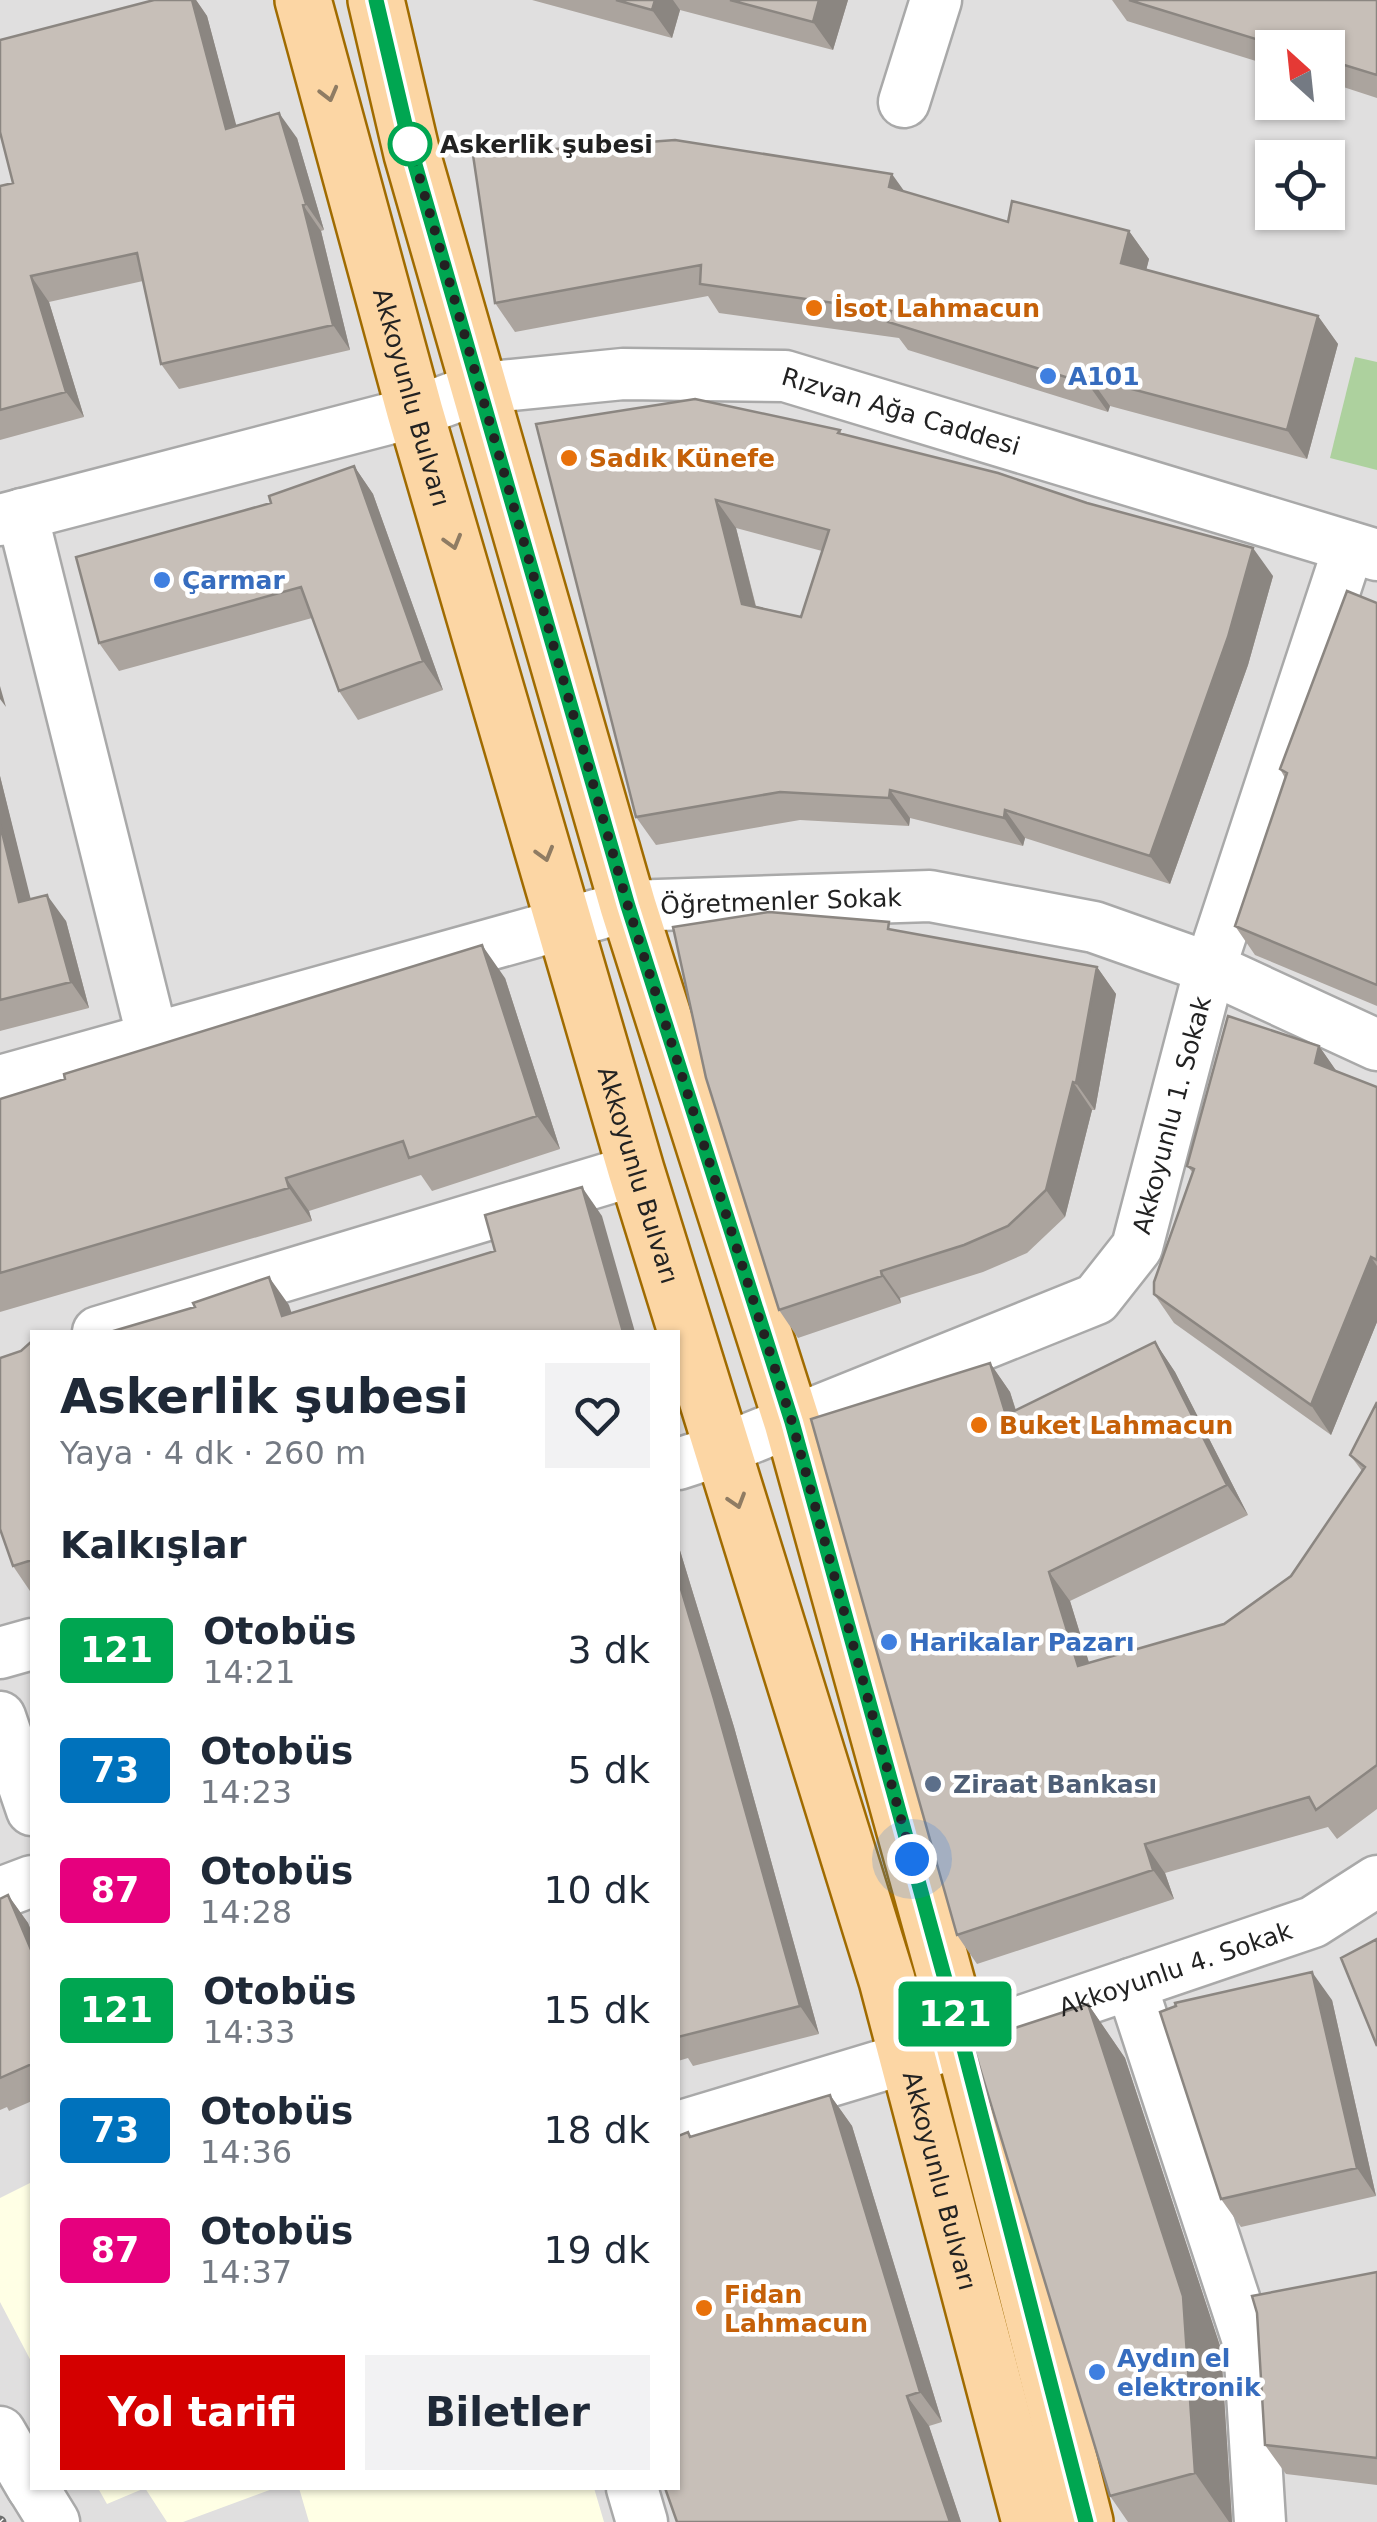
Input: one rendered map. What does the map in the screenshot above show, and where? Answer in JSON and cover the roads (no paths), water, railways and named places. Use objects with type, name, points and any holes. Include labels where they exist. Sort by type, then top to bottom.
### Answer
[{"type":"main road","name":"Akkoyunlu Bulvarı","points":[[304,0],[414,412],[636,1170],[671,1330]]},
{"type":"main road","points":[[376,0],[412,154],[628,906],[792,1422],[962,2041],[1086,2522]]},
{"type":"main road","name":"Akkoyunlu Bulvarı","points":[[680,1370],[699,1457],[887,1980],[1030,2522]]},
{"type":"street","points":[[904,102],[936,0]]},
{"type":"street","name":"Rızvan Ağa Caddesi","points":[[11,517],[414,412],[480,388],[623,374],[786,376],[1363,551]]},
{"type":"street","points":[[11,517],[153,1038]]},
{"type":"street","name":"Akkoyunlu 1. Sokak","points":[[699,1457],[1096,1299],[1138,1247],[1210,968],[1363,551]]},
{"type":"street","name":"Öğretmenler Sokak","points":[[0,1081],[628,906],[930,896],[1094,927],[1210,968],[1377,1045]]},
{"type":"street","points":[[105,1330],[636,1170]]},
{"type":"street","points":[[0,1652],[30,1644]]},
{"type":"street","points":[[0,1716],[30,1804]]},
{"type":"street","points":[[0,1893],[30,1881]]},
{"type":"street","name":"Akkoyunlu 4. Sokak","points":[[680,2126],[962,2041],[1313,1922],[1377,1881]]},
{"type":"street","points":[[1131,1984],[1249,2344],[1260,2522]]},
{"type":"street","points":[[0,2432],[30,2482]]},
{"type":"street","points":[[35,2490],[54,2522]]},
{"type":"street","points":[[633,2490],[642,2522]]},
{"type":"place","name":"Askerlik şubesi","points":[[410,144]]},
{"type":"place","name":"İsot Lahmacun","points":[[814,308]]},
{"type":"place","name":"A101","points":[[1048,376]]},
{"type":"place","name":"Sadık Künefe","points":[[569,458]]},
{"type":"place","name":"Çarmar","points":[[162,580]]},
{"type":"place","name":"Buket Lahmacun","points":[[979,1425]]},
{"type":"place","name":"Harikalar Pazarı","points":[[889,1642]]},
{"type":"place","name":"Ziraat Bankası","points":[[933,1784]]},
{"type":"place","name":"Fidan Lahmacun","points":[[704,2308]]},
{"type":"place","name":"Aydın el elektronik","points":[[1097,2372]]}]
